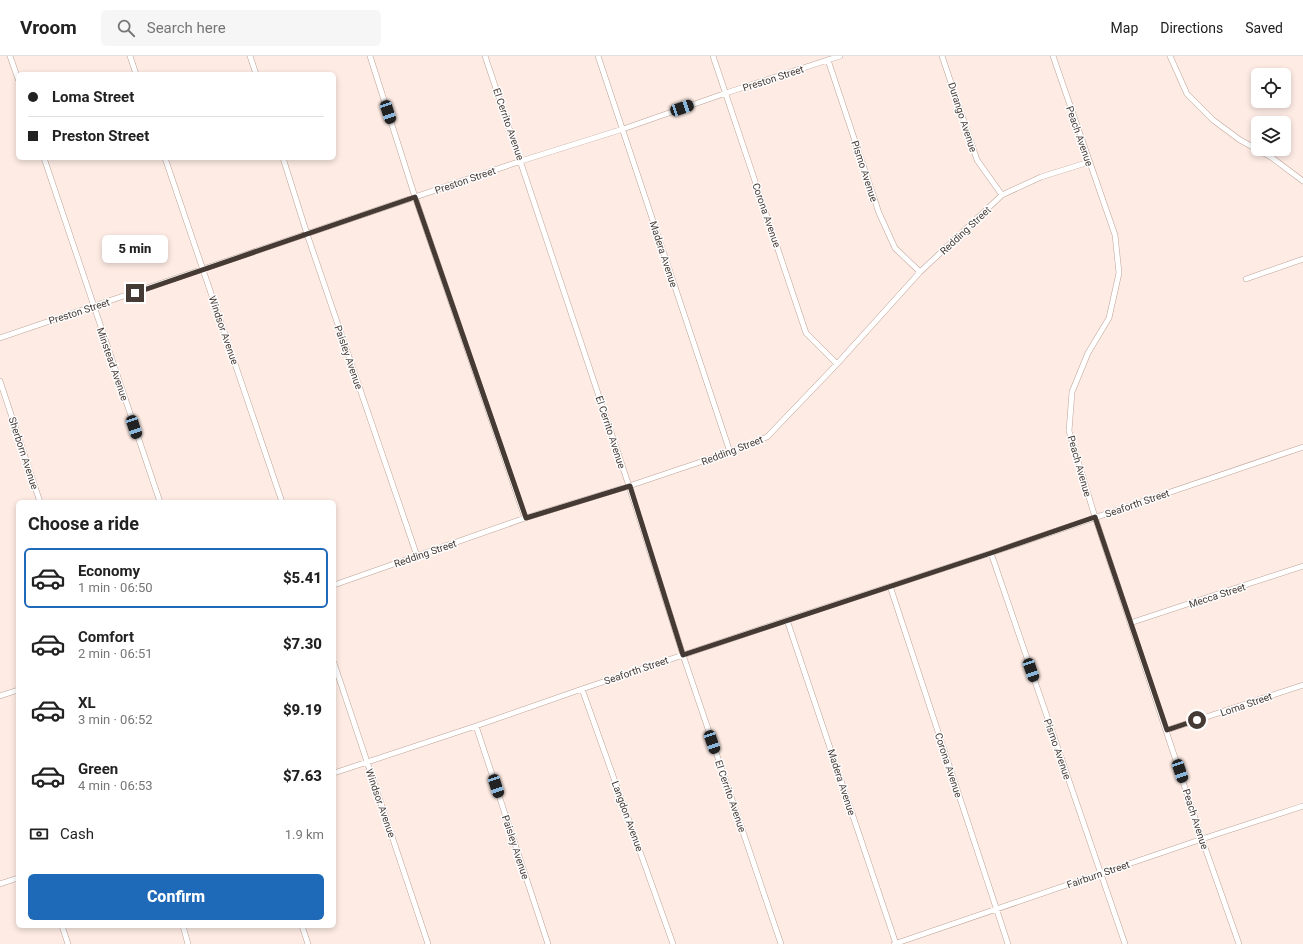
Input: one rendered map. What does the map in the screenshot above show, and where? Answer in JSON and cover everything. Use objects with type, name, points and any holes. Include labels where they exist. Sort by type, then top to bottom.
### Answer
[{"type":"street","points":[[10,56],[16,73]]},
{"type":"street","points":[[130,56],[135,72]]},
{"type":"street","points":[[250,56],[255,72]]},
{"type":"street","points":[[370,56],[415,197],[526,518]]},
{"type":"street","name":"El Cerrito Avenue","points":[[486,56],[630,486],[683,655],[782,944]]},
{"type":"street","name":"Madera Avenue","points":[[598,56],[730,452]]},
{"type":"street","name":"Corona Avenue","points":[[713,56],[806,333],[838,364]]},
{"type":"street","name":"Preston Street","points":[[0,338],[521,161],[623,129],[726,93],[840,56]]},
{"type":"street","name":"Durango Avenue","points":[[942,56],[977,160],[1002,195]]},
{"type":"street","name":"Peach Avenue","points":[[1053,56],[1115,236],[1119,272],[1109,318],[1088,353],[1072,392],[1070,431],[1095,517],[1202,839],[1239,944]]},
{"type":"street","points":[[1170,56],[1187,94],[1213,120],[1240,140],[1271,157],[1303,181]]},
{"type":"street","name":"Pismo Avenue","points":[[828,60],[879,213],[895,248],[920,272]]},
{"type":"street","name":"Minstead Avenue","points":[[45,160],[159,500]]},
{"type":"street","name":"Windsor Avenue","points":[[166,160],[281,500]]},
{"type":"street","name":"Paisley Avenue","points":[[284,160],[307,234],[417,556]]},
{"type":"street","name":"Redding Street","points":[[336,584],[526,518],[630,486],[730,452],[766,437],[838,364],[920,272],[1002,195],[1041,176],[1089,162]]},
{"type":"street","points":[[1246,279],[1303,259]]},
{"type":"street","name":"Sherborn Avenue","points":[[0,381],[39,500]]},
{"type":"street","name":"Seaforth Street","points":[[336,772],[1303,447]]},
{"type":"street","name":"Pismo Avenue","points":[[991,553],[1125,944]]},
{"type":"street","name":"Mecca Street","points":[[1130,623],[1303,566]]},
{"type":"street","name":"Corona Avenue","points":[[890,586],[1008,944]]},
{"type":"street","name":"Madera Avenue","points":[[787,620],[895,944]]},
{"type":"street","name":"Windsor Avenue","points":[[336,668],[428,944]]},
{"type":"street","name":"Loma Street","points":[[1167,730],[1303,685]]},
{"type":"street","name":"Langdon Avenue","points":[[582,689],[673,944]]},
{"type":"street","points":[[0,696],[16,691]]},
{"type":"street","name":"Paisley Avenue","points":[[476,726],[548,944]]},
{"type":"street","name":"Fairburn Street","points":[[895,944],[996,908],[1303,806]]},
{"type":"street","points":[[0,884],[16,879]]},
{"type":"street","points":[[63,928],[68,944]]},
{"type":"street","points":[[183,928],[188,944]]},
{"type":"street","points":[[303,928],[308,944]]},
{"type":"route","points":[[135,293],[415,197],[526,518],[630,486],[683,655],[1095,517],[1167,730],[1197,720]]}]
